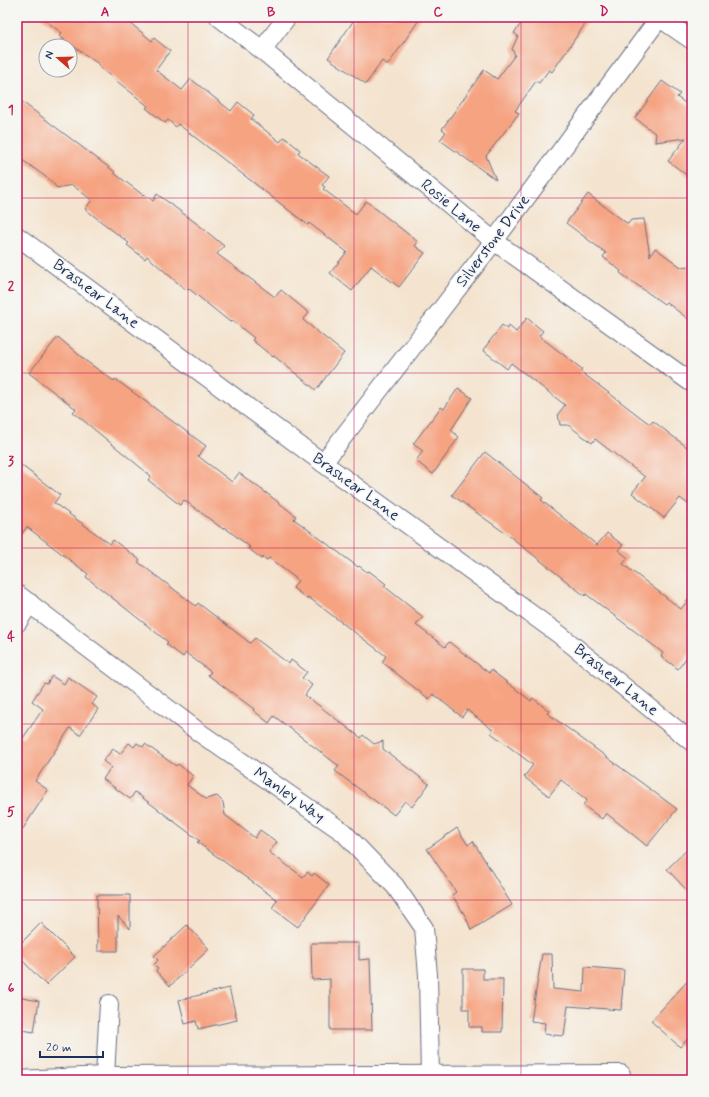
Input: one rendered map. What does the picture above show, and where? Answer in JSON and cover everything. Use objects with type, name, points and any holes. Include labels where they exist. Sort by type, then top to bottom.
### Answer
[{"type":"street","name":"Rosie Lane","points":[[219,17],[262,50],[494,241],[692,383]]},
{"type":"street","points":[[262,50],[287,17]]},
{"type":"street","points":[[660,17],[692,40]]},
{"type":"street","name":"Silverstone Drive","points":[[323,463],[494,241],[660,17]]},
{"type":"street","name":"Brashear Lane","points":[[17,236],[323,463],[560,635],[692,742]]},
{"type":"street","points":[[17,623],[23,599]]},
{"type":"street","name":"Manley Way","points":[[23,599],[200,733],[343,832],[395,886],[424,928],[428,975],[430,1074]]},
{"type":"street","points":[[105,1076],[109,1004]]},
{"type":"street","points":[[17,1080],[105,1076],[621,1074],[621,1080]]},
{"type":"building","points":[[41,17],[123,17],[152,41],[154,38],[170,51],[156,70],[182,90],[191,79],[231,111],[238,102],[254,115],[251,119],[280,142],[284,137],[300,150],[298,153],[329,176],[322,185],[325,187],[323,189],[356,214],[366,201],[418,242],[415,246],[425,253],[399,287],[371,266],[352,291],[330,273],[347,252],[309,223],[308,225],[178,124],[176,127],[168,120],[165,123],[146,108],[148,106],[99,67],[100,65],[78,49],[78,38],[62,38],[59,36],[62,33]]},
{"type":"building","points":[[356,17],[421,17],[388,65],[382,61],[366,84],[328,58]]},
{"type":"building","points":[[526,17],[590,17],[552,72],[549,70],[539,83],[536,81],[515,111],[519,113],[486,156],[496,180],[440,140],[446,132],[442,129],[484,70],[497,79],[515,55],[512,49],[518,36],[514,33]]},
{"type":"building","points":[[662,81],[680,94],[677,97],[692,108],[692,179],[668,161],[686,138],[655,142],[656,134],[635,118]]},
{"type":"building","points":[[17,98],[143,195],[144,194],[153,201],[157,194],[200,226],[224,246],[217,254],[275,297],[281,290],[309,313],[303,320],[344,353],[316,390],[252,340],[254,338],[233,321],[230,322],[188,288],[186,290],[147,256],[145,259],[127,245],[129,243],[85,209],[92,200],[72,185],[57,188],[50,180],[17,156]]},
{"type":"building","points":[[588,194],[628,224],[631,220],[644,219],[650,256],[655,248],[681,267],[692,266],[692,322],[666,302],[664,304],[620,273],[621,271],[603,257],[606,253],[566,223]]},
{"type":"building","points":[[527,318],[543,331],[539,336],[582,369],[580,371],[650,424],[653,421],[692,451],[692,507],[680,498],[664,518],[632,493],[645,477],[595,439],[592,443],[568,425],[560,425],[558,414],[565,405],[511,363],[507,369],[483,350],[502,325],[507,329],[509,326],[516,332]]},
{"type":"building","points":[[58,337],[86,361],[114,381],[115,379],[206,446],[198,456],[232,482],[239,473],[296,516],[294,519],[358,567],[359,566],[367,572],[369,571],[386,584],[384,586],[423,617],[416,625],[445,647],[449,642],[489,673],[491,670],[531,701],[533,698],[549,711],[547,713],[677,809],[647,846],[606,813],[602,819],[583,805],[587,800],[561,780],[549,796],[524,777],[533,765],[491,733],[493,730],[467,710],[462,717],[433,694],[429,699],[382,662],[386,656],[308,597],[307,599],[293,588],[298,580],[269,558],[267,560],[263,557],[262,559],[248,548],[250,547],[224,527],[223,529],[184,500],[180,505],[148,480],[151,476],[73,412],[76,409],[29,373]]},
{"type":"building","points":[[458,388],[472,398],[451,430],[459,437],[433,474],[416,461],[423,451],[413,444],[441,407],[444,409]]},
{"type":"building","points":[[485,452],[543,498],[541,500],[597,545],[607,533],[623,545],[618,550],[628,558],[623,564],[681,609],[692,595],[692,650],[678,669],[661,656],[663,653],[658,649],[586,594],[585,596],[512,538],[452,495]]},
{"type":"building","points":[[17,462],[60,495],[54,503],[110,544],[113,540],[140,560],[138,562],[196,606],[198,603],[250,643],[255,638],[289,664],[291,660],[307,672],[302,678],[312,685],[305,695],[361,738],[363,735],[374,744],[383,741],[383,749],[429,784],[412,807],[405,801],[394,815],[335,771],[339,766],[274,716],[269,723],[253,710],[254,709],[208,675],[211,672],[186,653],[183,657],[166,644],[168,642],[86,577],[88,574],[27,527],[17,540]]},
{"type":"building","points":[[52,676],[64,684],[68,677],[97,697],[92,704],[98,709],[80,735],[70,728],[35,781],[48,790],[17,838],[17,733],[23,738],[43,709],[32,701],[44,683],[47,684]]},
{"type":"building","points":[[129,743],[134,747],[137,743],[143,747],[145,744],[176,766],[178,764],[193,776],[187,785],[206,799],[217,796],[223,802],[225,815],[255,838],[260,830],[277,842],[269,852],[303,877],[307,872],[312,876],[314,873],[329,885],[298,927],[272,908],[277,900],[197,842],[200,841],[135,792],[130,799],[103,779],[111,767],[103,761],[113,749],[120,754]]},
{"type":"building","points":[[457,828],[468,845],[473,841],[512,905],[471,930],[466,917],[452,895],[456,892],[427,849]]},
{"type":"building","points":[[692,845],[692,896],[667,869]]},
{"type":"building","points":[[97,895],[130,895],[130,929],[118,916],[118,951],[98,951]]},
{"type":"building","points":[[41,923],[75,957],[46,985],[17,955],[17,947]]},
{"type":"building","points":[[187,925],[209,949],[170,986],[156,971],[158,969],[154,965],[158,960],[154,956]]},
{"type":"building","points":[[311,943],[359,943],[359,960],[370,959],[372,1030],[330,1030],[330,979],[312,980]]},
{"type":"building","points":[[542,954],[552,954],[553,989],[584,992],[585,967],[624,970],[621,1010],[568,1006],[564,1036],[544,1034],[545,1023],[531,1021]]},
{"type":"building","points":[[463,969],[483,969],[483,979],[503,979],[502,1032],[482,1032],[482,1027],[469,1027],[469,1009],[463,1009]]},
{"type":"building","points":[[692,976],[692,1034],[680,1047],[651,1021]]},
{"type":"building","points":[[229,988],[237,1020],[198,1029],[196,1021],[185,1024],[179,1000]]},
{"type":"building","points":[[17,997],[39,1001],[34,1032],[17,1029]]}]
